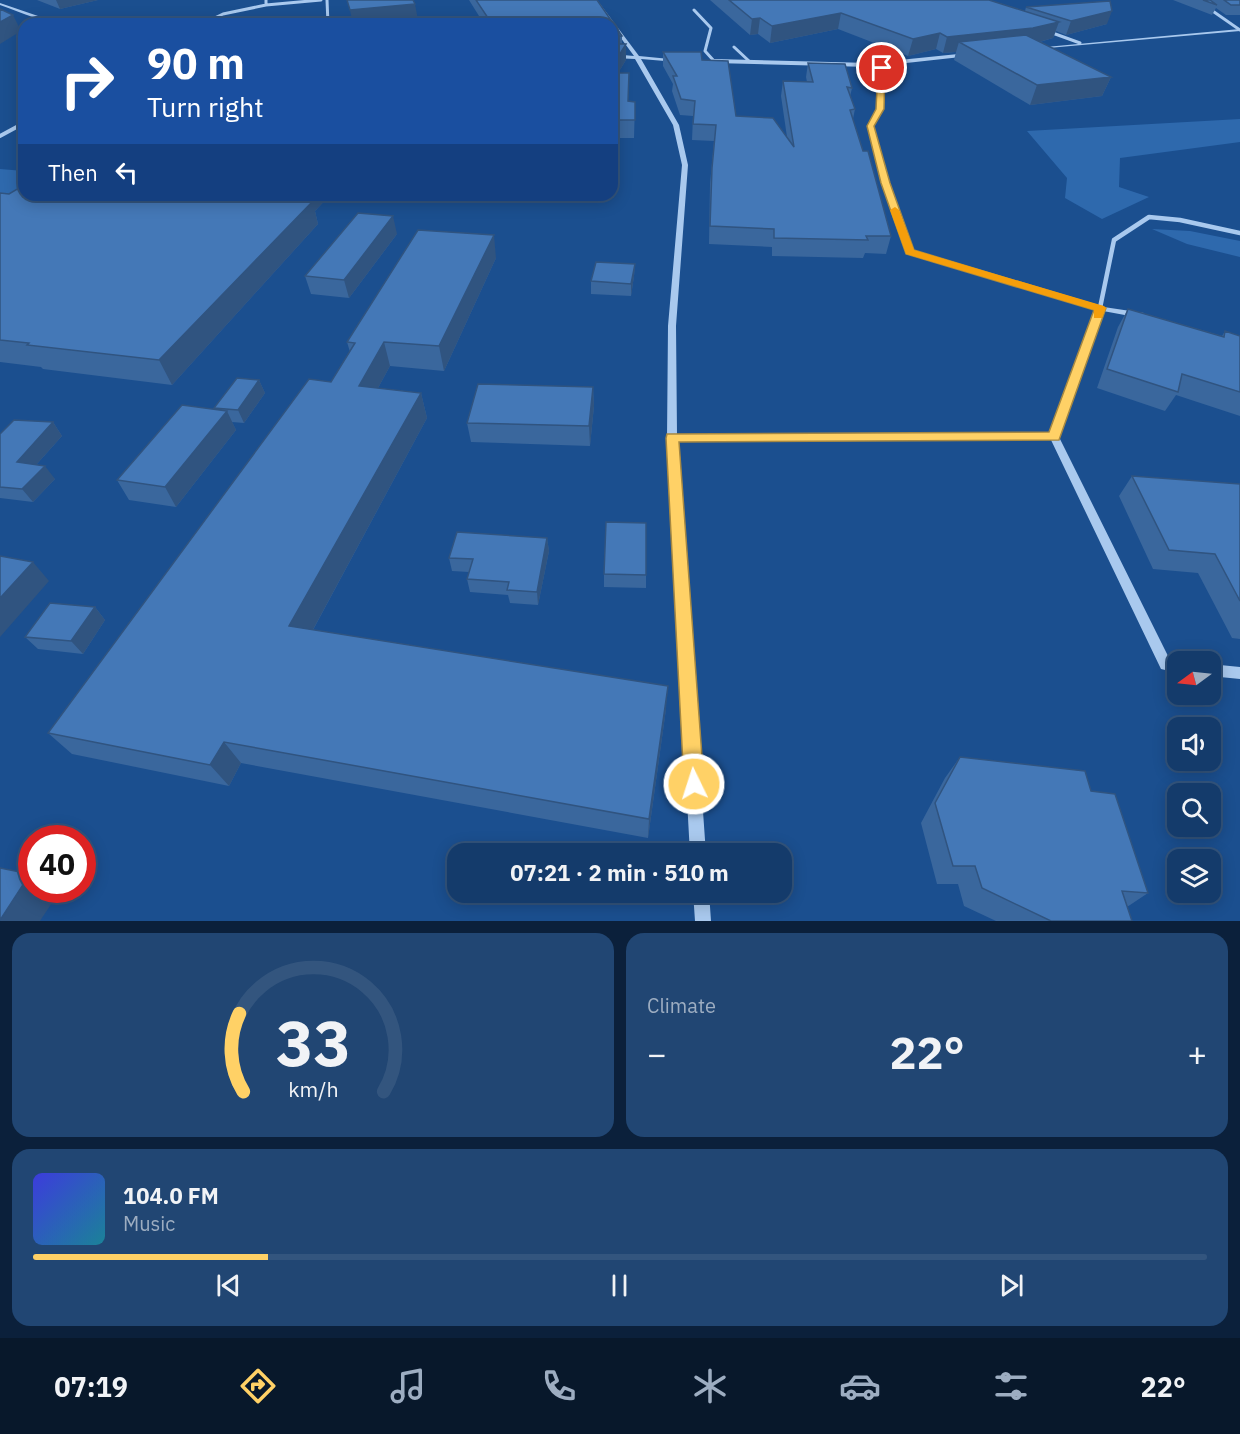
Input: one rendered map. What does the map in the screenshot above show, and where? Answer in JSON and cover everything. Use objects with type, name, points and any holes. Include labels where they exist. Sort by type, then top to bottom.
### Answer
[{"type":"street","points":[[266,0],[266,5]]},
{"type":"street","points":[[215,18],[223,14],[266,5],[321,0]]},
{"type":"street","points":[[327,0],[328,18]]},
{"type":"street","points":[[595,0],[608,18]]},
{"type":"street","points":[[1202,0],[1204,5],[1240,30]]},
{"type":"street","points":[[0,4],[41,18]]},
{"type":"street","points":[[694,10],[711,28],[705,51],[714,61]]},
{"type":"street","points":[[1033,48],[1240,30]]},
{"type":"street","points":[[618,31],[638,58],[676,125],[682,143],[685,165],[672,326],[672,438],[697,843]]},
{"type":"street","points":[[1045,31],[1080,43]]},
{"type":"street","points":[[734,47],[749,62]]},
{"type":"street","points":[[704,60],[879,65],[974,55]]},
{"type":"street","points":[[618,56],[685,60]]},
{"type":"street","points":[[879,65],[882,68],[883,83],[880,109],[871,126],[885,183],[909,252],[1100,308],[1129,311],[1149,317]]},
{"type":"street","points":[[0,136],[18,126]]},
{"type":"street","points":[[1167,665],[1054,437],[1100,308],[1114,240],[1149,217],[1180,220],[1240,233]]},
{"type":"street","points":[[672,438],[1054,437]]},
{"type":"street","points":[[1221,671],[1240,673]]},
{"type":"street","points":[[702,903],[703,921]]},
{"type":"shaded area","points":[[1240,119],[1240,142],[1120,158],[1119,187],[1149,197],[1102,219],[1065,198],[1067,178],[1027,131]]},
{"type":"shaded area","points":[[0,169],[18,170],[18,198],[0,205]]},
{"type":"shaded area","points":[[1152,229],[1190,231],[1240,241],[1240,257],[1187,244]]},
{"type":"building","points":[[347,0],[413,0],[415,4],[350,10]]},
{"type":"building","points":[[476,0],[597,0],[610,18],[488,18]]},
{"type":"building","points":[[729,0],[989,0],[1059,22],[1033,28],[947,37],[940,33],[913,39],[841,13],[772,26],[760,18],[752,19]]},
{"type":"building","points":[[1224,0],[1240,0],[1240,5],[1231,5]]},
{"type":"building","points":[[1110,1],[1112,11],[1071,21],[1026,7]]},
{"type":"building","points":[[0,9],[13,15],[0,22]]},
{"type":"building","points":[[1026,35],[1111,77],[1037,85],[959,42]]},
{"type":"building","points":[[618,44],[626,44],[618,57]]},
{"type":"building","points":[[663,52],[701,52],[702,60],[728,61],[736,116],[773,118],[794,147],[783,81],[813,82],[808,63],[845,64],[852,88],[847,87],[855,109],[850,110],[863,151],[868,151],[891,236],[866,236],[868,240],[774,238],[774,229],[710,226],[716,125],[693,124],[695,101],[681,99],[673,76],[677,76]]},
{"type":"building","points":[[618,73],[629,73],[628,101],[635,102],[635,120],[618,120]]},
{"type":"building","points":[[18,189],[18,201],[312,202],[159,360],[0,340],[0,193],[9,194]]},
{"type":"building","points":[[358,213],[393,216],[344,280],[305,276]]},
{"type":"building","points":[[418,230],[494,235],[439,346],[384,342],[359,386],[421,393],[289,626],[668,686],[649,819],[224,742],[210,765],[48,733],[309,379],[331,382],[355,343],[347,342]]},
{"type":"building","points":[[596,262],[635,264],[631,284],[591,281]]},
{"type":"building","points":[[1128,309],[1224,337],[1225,331],[1240,336],[1240,392],[1182,374],[1178,392],[1107,369]]},
{"type":"building","points":[[237,378],[259,380],[238,410],[214,408]]},
{"type":"building","points":[[478,384],[593,387],[589,426],[467,423]]},
{"type":"building","points":[[182,405],[227,411],[165,487],[117,480]]},
{"type":"building","points":[[14,420],[53,422],[17,462],[45,466],[22,489],[0,487],[0,434]]},
{"type":"building","points":[[1132,476],[1240,484],[1240,601],[1215,554],[1169,550]]},
{"type":"building","points":[[606,522],[646,523],[646,575],[604,574]]},
{"type":"building","points":[[457,532],[547,538],[537,592],[507,590],[509,582],[467,579],[473,559],[449,558]]},
{"type":"building","points":[[0,556],[33,562],[0,598]]},
{"type":"building","points":[[50,603],[95,607],[71,641],[25,637]]},
{"type":"building","points":[[960,757],[1085,771],[1091,791],[1115,794],[1148,893],[1122,891],[1132,921],[1051,921],[982,888],[975,866],[953,866],[935,803]]},
{"type":"building","points":[[0,868],[18,872],[18,892],[0,920]]},
{"type":"slow traffic","points":[[895,210],[909,252],[1100,308],[1098,315]]},
{"type":"route","points":[[694,784],[672,438],[1054,437],[1100,308],[909,252],[885,183],[871,126],[880,109],[882,68]]}]
